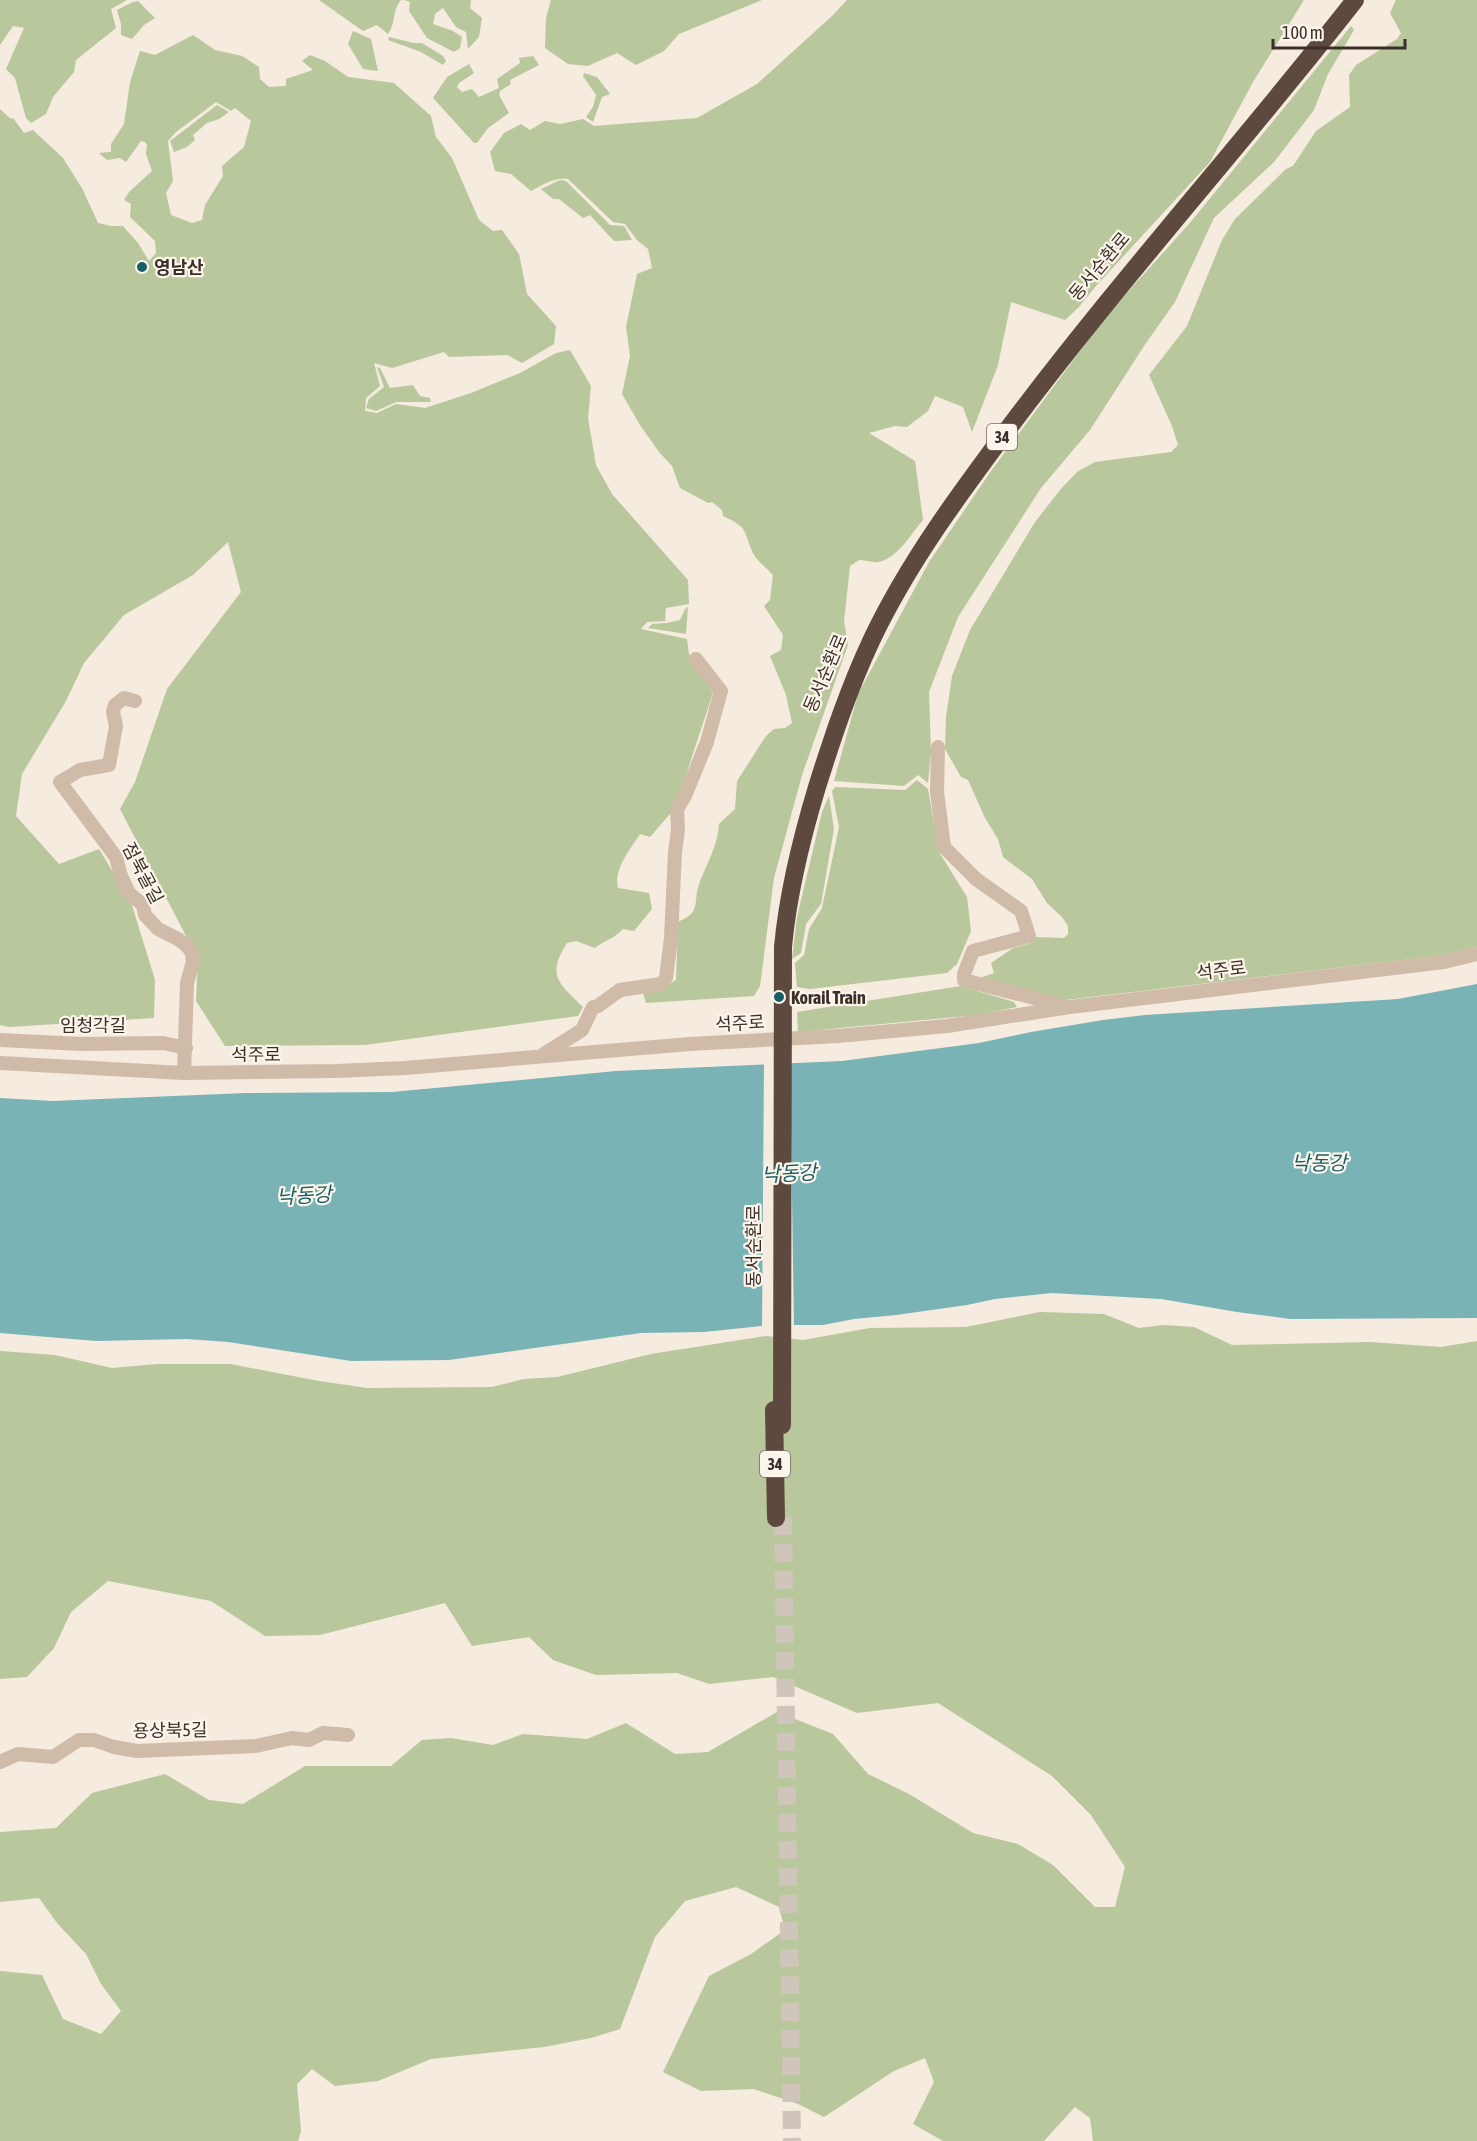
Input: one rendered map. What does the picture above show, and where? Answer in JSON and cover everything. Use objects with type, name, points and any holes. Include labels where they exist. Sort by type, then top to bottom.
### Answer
[{"type":"highway","name":"동서순환로","points":[[779,1518],[778,945],[780,898],[793,839],[829,713],[862,637],[902,564],[950,492],[1058,348],[1290,70],[1344,0]]},
{"type":"highway","name":"동서순환로","points":[[778,945],[802,836],[840,713],[873,637],[913,564],[961,492],[1069,348],[1293,79],[1355,0]]},
{"type":"street","points":[[543,1055],[582,1030],[593,1007],[598,1006],[620,990],[661,984],[666,978],[671,938],[678,830],[677,809],[685,796],[707,742],[721,691],[696,659]]},
{"type":"street","name":"점북골길","points":[[135,701],[124,698],[115,705],[113,712],[116,726],[109,765],[80,770],[60,782],[116,856],[121,876],[129,893],[143,904],[145,915],[158,929],[178,939],[192,953],[193,962],[187,983],[184,1073]]},
{"type":"street","points":[[938,747],[937,792],[944,846],[976,879],[1021,911],[1029,936],[973,951],[964,980],[1070,1007]]},
{"type":"street","name":"석주로","points":[[0,1063],[184,1073],[393,1069],[543,1055],[838,1036],[947,1026],[1070,1007],[1444,962],[1477,954]]},
{"type":"street","name":"임청각길","points":[[0,1040],[163,1043],[186,1048]]},
{"type":"street","name":"용상북5길","points":[[0,1762],[18,1754],[53,1757],[79,1740],[94,1740],[114,1747],[137,1751],[256,1746],[292,1738],[309,1740],[323,1733],[348,1735]]},
{"type":"green space","points":[[0,0],[127,0],[111,9],[116,28],[76,60],[74,72],[53,97],[46,114],[31,123],[26,118],[15,78],[6,69],[24,28],[13,26],[0,45]]},
{"type":"green space","points":[[319,0],[401,0],[396,8],[388,34],[377,25],[363,31]]},
{"type":"green space","points":[[404,0],[471,0],[470,8],[482,18],[479,37],[468,49],[466,32],[456,27],[443,8],[435,14],[433,24],[462,37],[460,48],[454,52],[427,38],[409,11],[410,2]]},
{"type":"green space","points":[[551,0],[762,0],[679,34],[664,51],[636,65],[617,53],[588,66],[568,64],[545,48],[546,18]]},
{"type":"green space","points":[[847,0],[1304,0],[1253,82],[1210,162],[1078,308],[1065,320],[1011,302],[998,365],[972,432],[963,407],[935,396],[928,411],[907,427],[895,426],[869,433],[915,461],[923,520],[903,545],[885,560],[874,562],[859,560],[850,566],[844,621],[848,645],[802,775],[774,878],[760,986],[754,996],[646,1003],[643,993],[662,989],[676,980],[678,922],[690,915],[695,908],[698,887],[714,849],[719,824],[735,809],[737,781],[766,736],[774,729],[785,728],[792,723],[786,695],[770,656],[781,650],[783,635],[764,606],[770,600],[773,575],[755,556],[744,530],[738,524],[723,516],[722,510],[712,502],[708,503],[680,488],[672,466],[640,425],[622,394],[630,356],[626,327],[637,274],[652,268],[648,249],[637,240],[625,224],[613,222],[568,179],[553,180],[531,191],[511,174],[495,171],[490,152],[504,133],[521,124],[530,130],[545,121],[560,124],[583,119],[594,126],[697,118],[757,84]]},
{"type":"green space","points":[[1396,0],[1477,0],[1477,947],[1445,955],[1065,1000],[977,979],[994,973],[991,963],[1013,948],[1031,943],[1036,937],[1064,938],[1068,934],[1068,926],[1047,903],[1032,879],[1003,857],[998,839],[985,818],[968,780],[961,777],[945,749],[946,717],[952,676],[970,630],[1035,522],[1077,472],[1095,462],[1171,452],[1178,445],[1149,375],[1187,326],[1222,240],[1235,219],[1286,169],[1293,166],[1316,131],[1350,107],[1349,75],[1356,65],[1397,39],[1401,33],[1390,13]]},
{"type":"green space","points":[[138,1],[155,18],[144,25],[132,39],[121,35],[117,10]]},
{"type":"green space","points":[[1351,26],[1354,30],[1328,74],[1314,110],[1274,162],[1214,218],[1175,302],[1090,430],[1041,488],[958,617],[929,692],[931,752],[928,783],[918,775],[904,786],[834,781],[858,694],[929,562],[991,471],[1106,316],[1189,224]]},
{"type":"green space","points":[[353,31],[371,39],[378,71],[363,69],[348,44]]},
{"type":"green space","points":[[193,35],[215,50],[242,56],[259,67],[260,79],[269,87],[286,86],[286,79],[313,70],[302,61],[310,55],[325,61],[348,77],[394,83],[431,116],[436,137],[452,158],[479,220],[493,231],[502,230],[519,254],[527,294],[556,326],[554,344],[522,363],[507,355],[449,357],[444,352],[392,368],[374,363],[380,386],[366,398],[365,411],[377,413],[396,404],[425,408],[471,393],[520,373],[556,353],[570,350],[591,386],[588,418],[596,465],[612,494],[688,580],[689,604],[666,608],[665,621],[647,622],[641,629],[687,639],[689,654],[713,693],[678,799],[670,814],[650,837],[640,834],[618,874],[618,888],[649,893],[652,909],[634,931],[623,929],[595,948],[576,941],[567,943],[561,954],[557,964],[558,978],[567,992],[583,1007],[578,1016],[365,1045],[225,1046],[196,1001],[198,959],[120,809],[135,782],[167,689],[241,592],[228,542],[193,575],[124,615],[84,663],[66,701],[22,774],[16,816],[59,864],[99,849],[131,902],[155,980],[154,1018],[9,1027],[0,1025],[0,109],[11,119],[13,118],[24,133],[33,130],[63,158],[83,190],[98,223],[123,226],[138,243],[149,261],[156,253],[155,241],[130,217],[131,204],[124,200],[129,192],[152,171],[146,154],[147,145],[141,141],[126,162],[120,158],[107,160],[99,153],[111,152],[111,144],[124,124],[130,82],[140,51],[155,55]],"holes":[[[216,102],[231,111],[235,108],[251,121],[244,147],[222,166],[223,176],[205,205],[202,220],[192,223],[171,215],[166,193],[173,181],[168,141],[176,132]]]},
{"type":"green space","points":[[389,37],[422,43],[443,56],[446,61],[443,65],[421,52],[388,40]]},
{"type":"green space","points":[[533,56],[539,65],[510,80],[511,84],[500,91],[499,95],[509,113],[488,128],[477,143],[474,143],[433,98],[447,77],[469,64],[474,73],[459,83],[457,87],[462,92],[472,89],[479,97],[499,88],[497,79],[520,63],[519,58]]},
{"type":"green space","points":[[584,73],[597,77],[610,94],[602,97],[593,122],[586,117],[593,107],[596,95],[583,76]]},
{"type":"green space","points":[[217,105],[229,112],[207,123],[193,135],[195,140],[187,147],[174,152],[170,141]]},
{"type":"green space","points":[[560,180],[566,181],[610,225],[624,226],[632,240],[614,241],[590,215],[583,218],[559,199],[553,199],[541,189]]},
{"type":"green space","points":[[377,367],[380,368],[390,388],[413,385],[420,396],[430,398],[431,402],[396,402],[376,411],[366,408],[369,399],[384,387]]},
{"type":"green space","points":[[688,607],[686,634],[648,628],[652,624],[680,620]]},
{"type":"green space","points":[[917,780],[928,789],[939,852],[967,897],[971,931],[957,964],[947,973],[810,989],[797,987],[795,963],[804,955],[809,929],[822,908],[839,827],[832,791],[835,787],[905,790]]},
{"type":"green space","points":[[829,796],[834,829],[821,904],[806,924],[801,953],[792,959],[797,917],[822,812]]},
{"type":"green space","points":[[961,986],[1014,1002],[1017,1007],[977,1015],[798,1032],[797,1012]]},
{"type":"green space","points":[[1040,1312],[1104,1314],[1139,1328],[1163,1325],[1194,1327],[1232,1345],[1370,1342],[1441,1347],[1477,1341],[1477,2141],[1093,2141],[1090,2118],[1075,2107],[1044,2141],[943,2141],[913,2124],[934,2082],[925,2058],[894,2071],[824,2117],[798,2104],[754,2089],[701,2091],[663,2072],[709,1976],[751,1954],[785,1930],[779,1907],[736,1887],[685,1901],[655,1937],[620,2029],[591,2038],[544,2047],[431,2059],[378,2081],[335,2086],[312,2069],[297,2084],[301,2131],[298,2141],[0,2141],[0,1971],[42,1975],[63,2019],[101,2034],[121,2011],[101,1984],[86,1954],[57,1923],[39,1898],[0,1902],[0,1832],[56,1828],[92,1793],[165,1774],[209,1800],[243,1804],[305,1766],[391,1766],[422,1740],[451,1738],[493,1745],[523,1734],[587,1739],[626,1723],[675,1754],[708,1752],[777,1712],[833,1734],[868,1774],[909,1794],[973,1833],[1018,1844],[1053,1865],[1095,1907],[1115,1907],[1125,1867],[1091,1815],[1052,1776],[938,1703],[857,1713],[773,1677],[709,1684],[677,1673],[596,1675],[553,1660],[529,1637],[472,1646],[445,1603],[320,1635],[265,1636],[211,1601],[108,1581],[71,1612],[54,1648],[27,1677],[0,1679],[0,1351],[55,1355],[112,1368],[157,1364],[230,1364],[367,1388],[492,1387],[524,1379],[557,1377],[651,1354],[766,1336],[803,1340],[870,1328],[966,1327]]},
{"type":"water","name":"낙동강","points":[[1477,984],[1477,1318],[1290,1319],[1161,1299],[1052,1293],[995,1299],[823,1325],[770,1325],[704,1332],[641,1333],[449,1360],[351,1361],[228,1342],[187,1339],[96,1341],[0,1333],[0,1098],[53,1101],[246,1093],[392,1092],[616,1071],[842,1061],[979,1043],[1103,1020],[1145,1015],[1398,999]]},
{"type":"pier","points":[[790,1060],[794,1329],[762,1329],[764,1061]]},
{"type":"tunnel","points":[[783,1517],[792,2141]]},
{"type":"place","name":"영남산","points":[[142,267]]},
{"type":"place","name":"Korail Train","points":[[779,997]]}]
